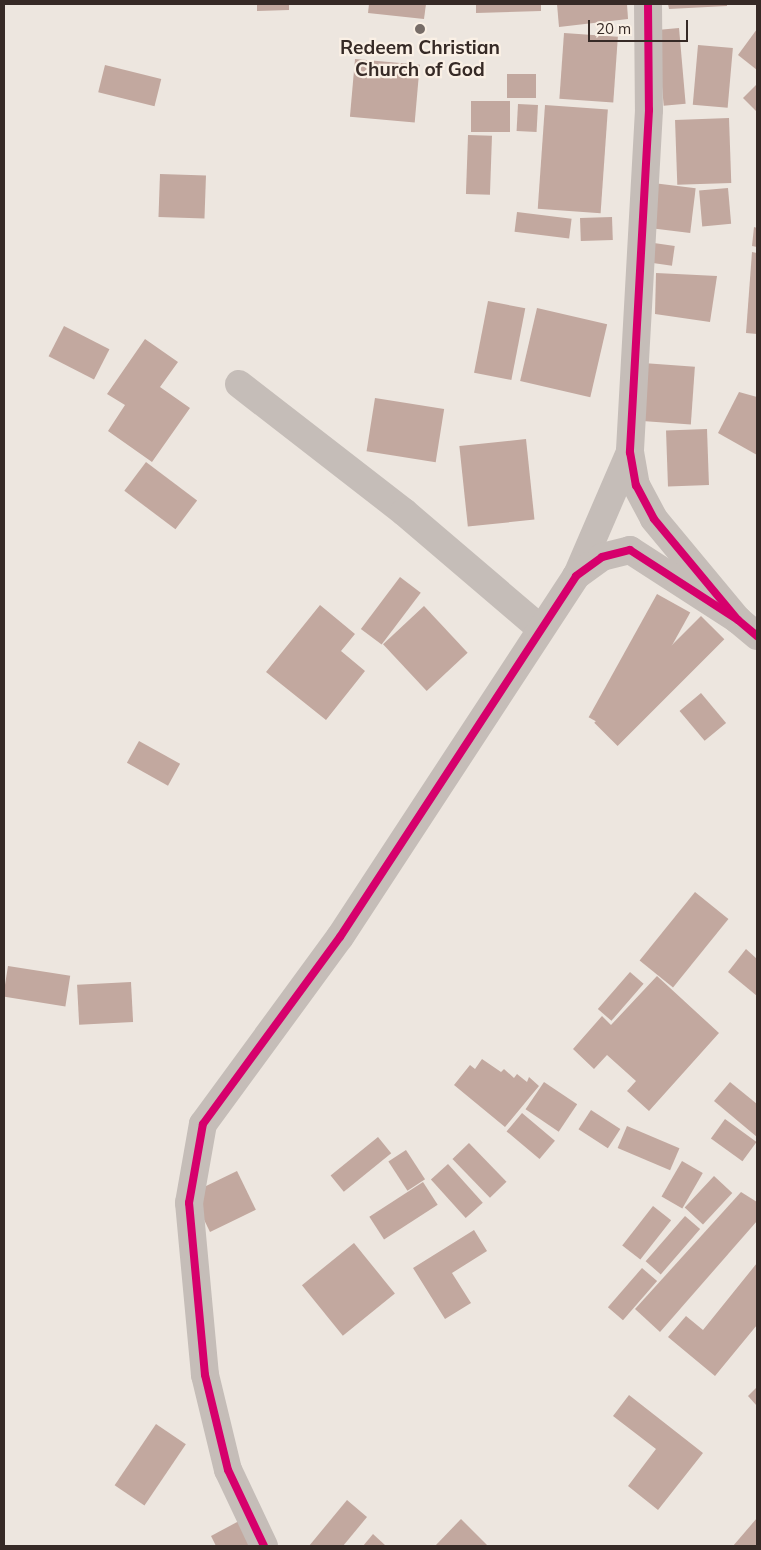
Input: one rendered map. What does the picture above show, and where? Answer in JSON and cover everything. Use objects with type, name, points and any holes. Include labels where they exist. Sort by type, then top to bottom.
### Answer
[{"type":"street","points":[[648,4],[649,110],[630,452],[636,485],[654,519],[747,628]]},
{"type":"street","points":[[239,384],[404,512],[540,628]]},
{"type":"street","points":[[264,1546],[228,1470],[205,1375],[189,1203],[203,1124],[340,937],[540,628],[576,576],[630,452]]},
{"type":"street","points":[[576,576],[602,557],[630,550],[747,628]]},
{"type":"building","points":[[257,4],[289,4],[289,10],[257,11]]},
{"type":"building","points":[[369,4],[426,4],[424,19],[368,13]]},
{"type":"building","points":[[476,4],[541,4],[541,11],[476,13]]},
{"type":"building","points":[[557,4],[627,4],[628,19],[559,27]]},
{"type":"building","points":[[668,4],[727,4],[727,6],[669,9]]},
{"type":"building","points":[[679,28],[686,104],[664,106],[657,30]]},
{"type":"building","points":[[757,29],[757,70],[738,55]]},
{"type":"building","points":[[564,33],[618,37],[613,103],[559,99]]},
{"type":"building","points":[[698,45],[733,48],[728,108],[693,105]]},
{"type":"building","points":[[355,59],[420,65],[415,122],[350,117]]},
{"type":"building","points":[[105,65],[161,79],[155,106],[98,92]]},
{"type":"building","points":[[507,74],[536,74],[536,98],[507,98]]},
{"type":"building","points":[[757,84],[757,112],[743,98]]},
{"type":"building","points":[[471,101],[510,101],[510,132],[471,132]]},
{"type":"building","points":[[518,104],[538,105],[537,132],[517,131]]},
{"type":"building","points":[[545,105],[608,109],[601,213],[538,209]]},
{"type":"building","points":[[729,118],[731,183],[677,185],[675,120]]},
{"type":"building","points":[[468,135],[492,136],[490,195],[466,194]]},
{"type":"building","points":[[160,174],[206,176],[204,219],[158,217]]},
{"type":"building","points":[[653,183],[696,188],[690,233],[648,228]]},
{"type":"building","points":[[728,188],[731,224],[702,226],[699,191]]},
{"type":"building","points":[[517,212],[572,219],[569,239],[515,232]]},
{"type":"building","points":[[612,217],[613,240],[581,241],[580,218]]},
{"type":"building","points":[[754,227],[757,228],[757,247],[752,246]]},
{"type":"building","points":[[647,242],[675,246],[672,266],[644,262]]},
{"type":"building","points":[[752,252],[757,253],[757,334],[746,333]]},
{"type":"building","points":[[656,273],[717,276],[710,322],[655,314]]},
{"type":"building","points":[[488,301],[525,308],[511,380],[474,373]]},
{"type":"building","points":[[537,308],[607,324],[590,397],[520,381]]},
{"type":"building","points":[[64,326],[109,349],[94,379],[49,356]]},
{"type":"building","points":[[145,339],[178,362],[160,387],[190,408],[152,462],[108,431],[125,405],[107,394]]},
{"type":"building","points":[[643,363],[695,367],[691,424],[639,421]]},
{"type":"building","points":[[739,392],[757,397],[757,455],[718,433]]},
{"type":"building","points":[[375,398],[444,409],[436,462],[367,451]]},
{"type":"building","points":[[707,429],[709,485],[668,486],[666,430]]},
{"type":"building","points":[[526,439],[534,520],[468,527],[459,446]]},
{"type":"building","points":[[146,462],[197,501],[175,529],[124,491]]},
{"type":"building","points":[[400,577],[421,593],[382,645],[361,629]]},
{"type":"building","points":[[657,594],[690,612],[622,736],[589,717]]},
{"type":"building","points":[[320,605],[355,634],[341,651],[365,671],[326,720],[266,672]]},
{"type":"building","points":[[424,606],[468,653],[427,691],[383,644]]},
{"type":"building","points":[[701,616],[724,639],[618,746],[594,723]]},
{"type":"building","points":[[701,693],[726,723],[705,741],[680,711]]},
{"type":"building","points":[[139,741],[180,764],[168,786],[127,763]]},
{"type":"building","points":[[695,892],[728,919],[673,987],[640,960]]},
{"type":"building","points":[[746,949],[757,959],[757,996],[728,972]]},
{"type":"building","points":[[8,966],[70,976],[65,1006],[4,997]]},
{"type":"building","points":[[630,972],[644,984],[611,1021],[598,1009]]},
{"type":"building","points":[[657,976],[719,1033],[649,1111],[627,1091],[636,1081],[607,1055],[594,1069],[573,1049],[602,1016],[611,1025]]},
{"type":"building","points":[[131,982],[133,1022],[79,1025],[77,985]]},
{"type":"building","points":[[482,1059],[501,1072],[504,1069],[514,1078],[517,1074],[527,1082],[529,1077],[539,1086],[505,1127],[454,1085],[470,1065],[475,1069]]},
{"type":"building","points":[[544,1082],[577,1104],[559,1132],[526,1109]]},
{"type":"building","points":[[730,1082],[757,1104],[757,1137],[714,1101]]},
{"type":"building","points":[[591,1110],[620,1129],[608,1148],[578,1129]]},
{"type":"building","points":[[522,1113],[555,1141],[540,1159],[507,1131]]},
{"type":"building","points":[[725,1119],[757,1142],[742,1161],[711,1138]]},
{"type":"building","points":[[627,1126],[679,1148],[670,1170],[618,1148]]},
{"type":"building","points":[[378,1137],[391,1153],[344,1192],[331,1175]]},
{"type":"building","points":[[469,1143],[507,1182],[490,1198],[452,1159]]},
{"type":"building","points":[[406,1150],[425,1179],[407,1191],[388,1161]]},
{"type":"building","points":[[682,1161],[703,1173],[682,1209],[662,1197]]},
{"type":"building","points":[[448,1164],[483,1203],[466,1218],[431,1179]]},
{"type":"building","points":[[237,1171],[256,1210],[210,1232],[191,1193]]},
{"type":"building","points":[[714,1176],[732,1193],[703,1224],[685,1207]]},
{"type":"building","points":[[423,1182],[438,1205],[384,1240],[369,1217]]},
{"type":"building","points":[[741,1192],[757,1202],[757,1221],[660,1332],[635,1309]]},
{"type":"building","points":[[653,1206],[671,1220],[640,1260],[622,1245]]},
{"type":"building","points":[[685,1216],[700,1229],[661,1274],[646,1261]]},
{"type":"building","points":[[474,1230],[487,1251],[452,1273],[471,1303],[445,1319],[413,1268]]},
{"type":"building","points":[[354,1243],[395,1294],[343,1336],[302,1285]]},
{"type":"building","points":[[757,1263],[757,1325],[715,1376],[668,1337],[686,1316],[703,1330]]},
{"type":"building","points":[[642,1268],[657,1281],[623,1320],[608,1307]]},
{"type":"building","points":[[757,1387],[757,1406],[748,1396]]},
{"type":"building","points":[[629,1395],[703,1453],[658,1510],[628,1486],[656,1449],[613,1416]]},
{"type":"building","points":[[156,1424],[186,1444],[144,1505],[115,1485]]},
{"type":"building","points":[[347,1500],[367,1517],[343,1546],[309,1546]]},
{"type":"building","points":[[757,1518],[757,1546],[733,1546]]},
{"type":"building","points":[[461,1519],[488,1546],[435,1546]]},
{"type":"building","points":[[239,1521],[252,1546],[216,1546],[211,1536]]},
{"type":"building","points":[[373,1534],[386,1546],[363,1546]]},
{"type":"cycle path","points":[[648,4],[649,110],[630,452],[636,485],[654,519],[738,620],[757,636]]},
{"type":"cycle path","points":[[264,1546],[228,1470],[205,1375],[189,1203],[203,1124],[340,937],[576,576],[602,557],[630,550],[738,620]]},
{"type":"place","name":"Redeem Christian Church of God","points":[[420,29]]}]
